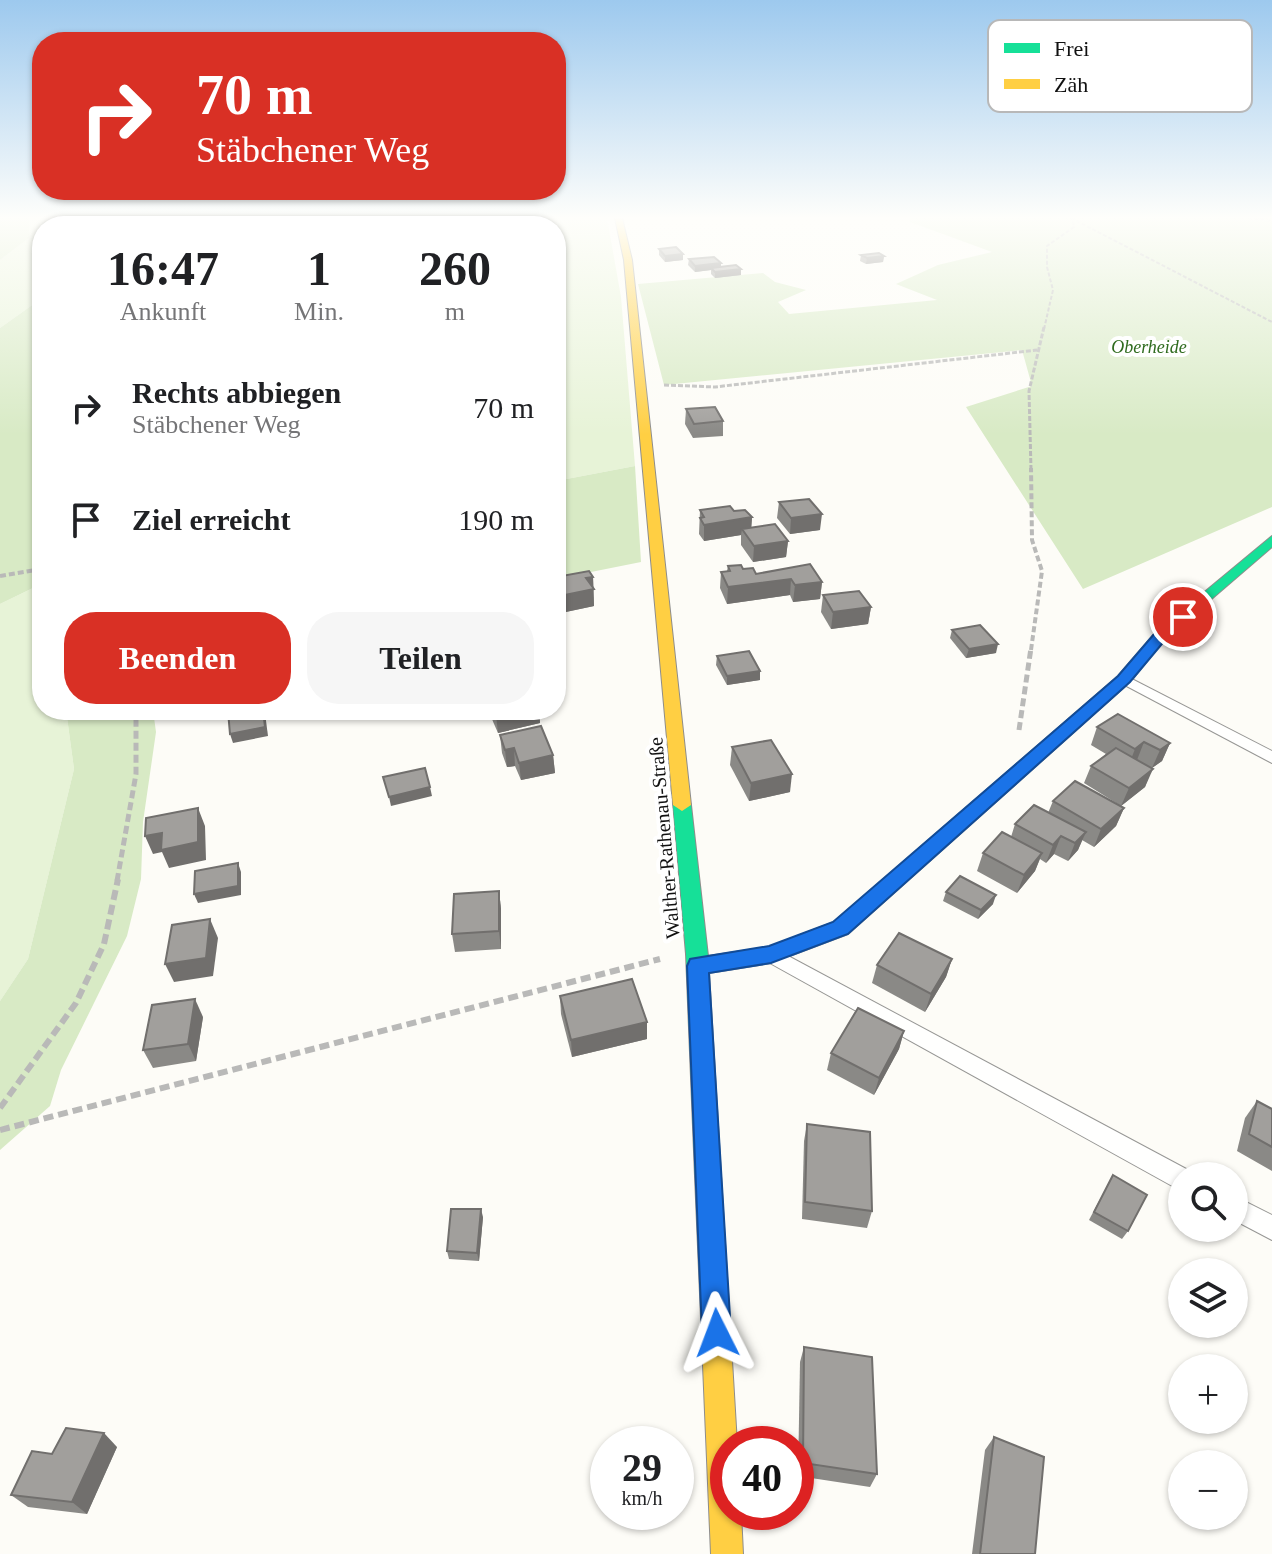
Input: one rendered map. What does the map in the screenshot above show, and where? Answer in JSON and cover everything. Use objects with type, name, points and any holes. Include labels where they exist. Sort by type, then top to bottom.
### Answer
[{"type":"street","name":"Walther-Rathenau-Straße","points":[[631,291],[697,960],[727,1554]]},
{"type":"street","points":[[697,960],[771,955],[841,928],[1124,679],[1160,636],[1272,540]]},
{"type":"lane","points":[[1124,679],[1272,758]]},
{"type":"lane","points":[[771,955],[1168,1171]]},
{"type":"lane","points":[[1248,1215],[1272,1228]]},
{"type":"path","points":[[1024,769],[1018,722],[1042,571],[1032,540],[1029,391],[1053,291]]},
{"type":"path","points":[[1211,291],[1272,322]]},
{"type":"path","points":[[639,384],[715,387],[1037,350]]},
{"type":"path","points":[[0,576],[32,571]]},
{"type":"path","points":[[0,1108],[76,1003],[104,944],[129,828],[136,774],[136,720]]},
{"type":"path","points":[[0,1130],[678,954],[697,960]]},
{"type":"green space","points":[[0,291],[32,291],[32,305],[0,328]]},
{"type":"green space","points":[[566,291],[620,291],[635,466],[566,479]]},
{"type":"green space","name":"Oberheide","points":[[640,291],[805,291],[778,302],[789,314],[937,300],[913,291],[1272,291],[1272,507],[1083,589],[966,407],[1032,386],[1022,350],[664,385]]},
{"type":"green space","points":[[32,305],[32,588],[0,604],[0,328]]},
{"type":"green space","points":[[635,466],[641,562],[566,577],[566,479]]},
{"type":"green space","points":[[32,588],[32,720],[67,720],[74,769],[28,959],[0,1001],[0,604]]},
{"type":"green space","points":[[67,720],[154,720],[156,732],[143,822],[141,879],[127,936],[61,1070],[50,1106],[0,1150],[0,1001],[28,959],[74,769]]},
{"type":"building","points":[[715,407],[723,421],[694,424],[686,409]]},
{"type":"building","points":[[809,499],[822,514],[791,518],[779,502]]},
{"type":"building","points":[[730,506],[734,511],[745,510],[752,517],[704,525],[700,518],[704,517],[700,510]]},
{"type":"building","points":[[775,524],[788,541],[754,546],[742,529]]},
{"type":"building","points":[[810,564],[822,582],[795,585],[791,579],[728,587],[721,572],[730,571],[728,566],[753,568],[756,574]]},
{"type":"building","points":[[589,571],[593,577],[586,578],[594,589],[566,595],[566,575]]},
{"type":"building","points":[[859,591],[871,607],[833,612],[823,595]]},
{"type":"building","points":[[980,625],[998,644],[969,649],[952,630]]},
{"type":"building","points":[[749,651],[760,671],[727,676],[717,656]]},
{"type":"building","points":[[1118,714],[1170,743],[1160,750],[1144,742],[1135,749],[1097,727]]},
{"type":"building","points":[[229,720],[264,720],[265,727],[230,734]]},
{"type":"building","points":[[541,726],[553,755],[519,763],[514,748],[505,750],[500,735]]},
{"type":"building","points":[[771,740],[792,774],[751,783],[732,747]]},
{"type":"building","points":[[1116,748],[1153,769],[1129,788],[1091,766]]},
{"type":"building","points":[[425,768],[430,787],[389,797],[383,777]]},
{"type":"building","points":[[1075,781],[1124,808],[1101,829],[1053,801]]},
{"type":"building","points":[[1034,805],[1086,832],[1075,843],[1061,836],[1053,845],[1015,824]]},
{"type":"building","points":[[198,808],[198,842],[161,850],[162,833],[145,836],[146,818]]},
{"type":"building","points":[[1002,832],[1042,853],[1024,875],[983,853]]},
{"type":"building","points":[[238,863],[238,886],[194,894],[195,871]]},
{"type":"building","points":[[960,876],[996,895],[981,910],[946,892]]},
{"type":"building","points":[[499,891],[499,931],[452,934],[454,894]]},
{"type":"building","points":[[210,919],[206,958],[165,964],[172,925]]},
{"type":"building","points":[[899,933],[952,959],[931,994],[877,965]]},
{"type":"building","points":[[632,979],[647,1022],[571,1040],[560,996]]},
{"type":"building","points":[[195,999],[188,1044],[143,1050],[152,1005]]},
{"type":"building","points":[[858,1008],[904,1031],[879,1078],[831,1053]]},
{"type":"building","points":[[1257,1101],[1272,1109],[1272,1147],[1249,1134]]},
{"type":"building","points":[[807,1124],[870,1132],[872,1211],[805,1202]]},
{"type":"building","points":[[1113,1175],[1147,1195],[1128,1231],[1094,1212]]},
{"type":"building","points":[[451,1209],[481,1209],[477,1253],[447,1251]]},
{"type":"building","points":[[804,1347],[872,1357],[877,1474],[814,1465],[814,1426],[803,1426]]},
{"type":"building","points":[[66,1428],[104,1433],[72,1502],[11,1495],[32,1451],[52,1454]]},
{"type":"building","points":[[994,1437],[1044,1457],[1035,1554],[980,1554]]},
{"type":"traffic: fast","points":[[698,966],[771,955],[841,928],[1124,679],[1160,636],[1272,540]]},
{"type":"traffic: fast","points":[[682,805],[697,954],[708,1176]]},
{"type":"traffic: slow","points":[[631,291],[682,805]]},
{"type":"traffic: slow","points":[[708,1176],[727,1554]]},
{"type":"route","points":[[717,1333],[698,966],[771,955],[841,928],[1124,679],[1160,636],[1183,617]]}]
